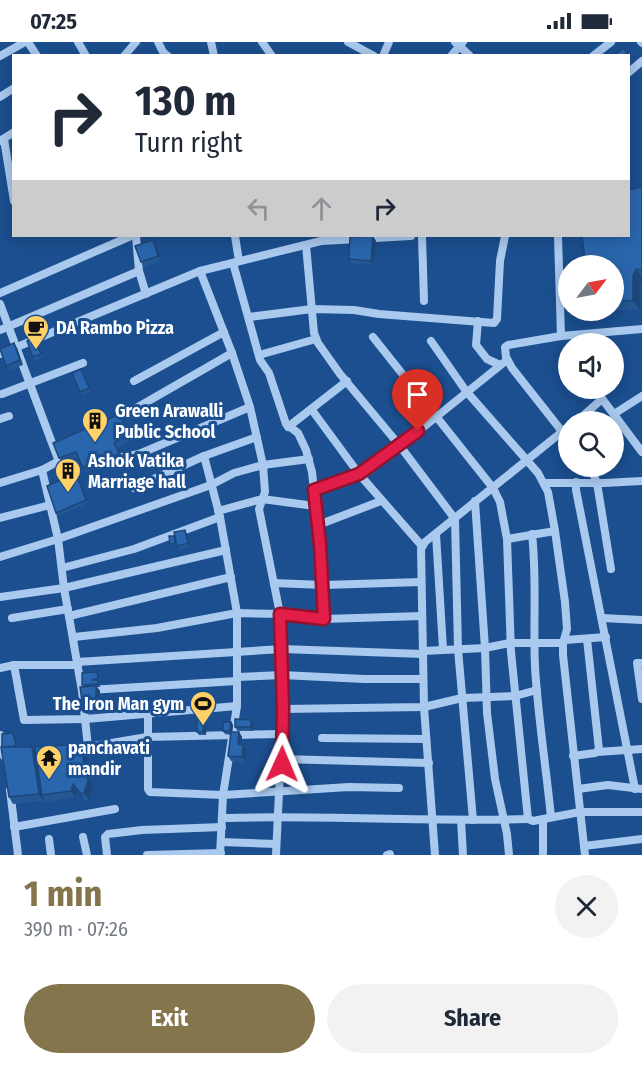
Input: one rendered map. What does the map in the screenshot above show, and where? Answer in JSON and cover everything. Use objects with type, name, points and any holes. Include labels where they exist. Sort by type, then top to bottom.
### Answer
[{"type":"street","points":[[0,56],[27,42]]},
{"type":"street","points":[[126,54],[136,42]]},
{"type":"street","points":[[348,42],[370,54]]},
{"type":"street","points":[[599,46],[611,42]]},
{"type":"street","points":[[630,71],[642,61]]},
{"type":"street","points":[[2,140],[12,191]]},
{"type":"street","points":[[0,293],[132,237]]},
{"type":"street","points":[[134,237],[139,271],[146,294]]},
{"type":"street","points":[[235,237],[236,262],[259,355],[269,373],[284,420],[288,427],[297,431],[303,439],[309,459],[318,525],[324,619]]},
{"type":"street","points":[[0,354],[200,271],[306,245],[320,238],[366,237]]},
{"type":"street","points":[[422,237],[424,301]]},
{"type":"street","points":[[249,317],[312,309],[354,310],[494,323],[505,237]]},
{"type":"street","points":[[558,237],[567,333]]},
{"type":"street","points":[[306,245],[316,339],[454,519],[458,650],[473,820]]},
{"type":"street","points":[[0,330],[139,271]]},
{"type":"street","points":[[200,271],[250,407],[263,465],[265,492],[259,508],[280,614],[282,649],[283,709],[276,855]]},
{"type":"street","points":[[0,304],[58,459],[57,462],[42,470],[0,483]]},
{"type":"street","points":[[478,321],[476,345],[487,359],[503,362],[512,368],[558,422]]},
{"type":"street","points":[[609,333],[642,329]]},
{"type":"street","points":[[134,381],[224,332]]},
{"type":"street","points":[[373,337],[493,488],[500,502],[507,539],[510,644],[528,819]]},
{"type":"street","points":[[259,355],[316,339]]},
{"type":"street","points":[[314,490],[359,474],[400,446],[503,362],[507,345],[558,339]]},
{"type":"street","points":[[431,341],[466,391],[544,483],[552,510],[565,602],[567,629],[563,656],[584,851],[642,838]]},
{"type":"street","points":[[138,407],[232,353]]},
{"type":"street","points":[[2,394],[83,363]]},
{"type":"street","points":[[288,427],[346,381]]},
{"type":"street","points":[[619,411],[642,396]]},
{"type":"street","points":[[588,411],[602,399],[612,411]]},
{"type":"street","points":[[122,457],[139,454],[250,407]]},
{"type":"street","points":[[312,410],[359,474],[422,546],[424,707],[435,855]]},
{"type":"street","points":[[0,419],[9,416]]},
{"type":"street","points":[[624,428],[642,452]]},
{"type":"street","points":[[134,488],[204,456],[257,437]]},
{"type":"street","points":[[422,546],[526,460],[558,439]]},
{"type":"street","points":[[147,855],[221,854],[223,795],[237,706],[237,613],[219,514],[204,456]]},
{"type":"street","points":[[0,557],[211,486],[234,473],[263,465],[309,459]]},
{"type":"street","points":[[42,470],[58,539],[82,691],[88,747]]},
{"type":"street","points":[[595,477],[611,569]]},
{"type":"street","points":[[544,483],[642,481]]},
{"type":"street","points":[[576,482],[628,751],[638,789],[608,785],[578,789]]},
{"type":"street","points":[[62,568],[134,549],[262,499],[315,506]]},
{"type":"street","points":[[318,525],[381,501]]},
{"type":"street","points":[[475,501],[487,696],[495,779],[507,834],[508,855]]},
{"type":"street","points":[[0,518],[50,505]]},
{"type":"street","points":[[507,539],[555,531]]},
{"type":"street","points":[[436,534],[443,649]]},
{"type":"street","points":[[532,534],[535,570],[534,643],[547,818],[543,855]]},
{"type":"street","points":[[0,597],[64,588],[226,550]]},
{"type":"street","points":[[12,618],[68,613],[231,577]]},
{"type":"street","points":[[274,582],[323,585],[421,582]]},
{"type":"street","points":[[74,637],[157,628],[237,613],[280,614],[324,619],[422,616]]},
{"type":"street","points":[[602,618],[642,620]]},
{"type":"street","points":[[0,668],[14,665],[77,664],[282,649],[423,652],[606,637]]},
{"type":"street","points":[[587,639],[599,750],[597,752]]},
{"type":"street","points":[[642,663],[637,663],[642,699]]},
{"type":"street","points":[[14,665],[24,720],[148,715],[237,706]]},
{"type":"street","points":[[82,691],[282,675],[423,679]]},
{"type":"street","points":[[283,709],[424,707],[462,698],[515,696],[537,690]]},
{"type":"street","points":[[148,715],[148,789],[150,792],[223,795],[349,787],[399,788]]},
{"type":"street","points":[[69,750],[147,737],[282,734]]},
{"type":"street","points":[[0,735],[5,763]]},
{"type":"street","points":[[322,738],[426,739]]},
{"type":"street","points":[[573,756],[642,749]]},
{"type":"street","points":[[2,753],[15,753]]},
{"type":"street","points":[[281,759],[429,763]]},
{"type":"street","points":[[8,782],[18,855]]},
{"type":"street","points":[[14,827],[115,809]]},
{"type":"street","points":[[107,855],[105,837],[108,834],[278,816],[461,820],[528,819],[532,821],[580,812],[642,812]]},
{"type":"street","points":[[461,820],[463,855]]},
{"type":"street","points":[[83,837],[87,855]]},
{"type":"street","points":[[50,839],[51,855]]},
{"type":"street","points":[[221,842],[276,844]]},
{"type":"building","points":[[623,48],[627,53],[626,54],[616,54]]},
{"type":"building","points":[[642,187],[642,270],[636,269],[633,276],[633,301],[624,301],[624,255],[585,255],[582,237],[630,237],[630,190]]},
{"type":"building","points":[[350,237],[373,237],[371,261],[349,259]]},
{"type":"building","points":[[153,240],[158,256],[141,262],[135,246]]},
{"type":"building","name":"DA Rambo Pizza","points":[[34,338],[41,354],[33,357],[27,341]]},
{"type":"building","points":[[14,343],[20,360],[6,366],[0,349]]},
{"type":"building","points":[[81,369],[89,388],[80,392],[72,373]]},
{"type":"building","name":"Green Arawalli Public School","points":[[120,414],[128,435],[114,443],[119,453],[103,465],[98,455],[93,458],[94,461],[83,468],[76,452],[59,458],[53,443]]},
{"type":"building","name":"Ashok Vatika Marriage hall","points":[[76,473],[86,500],[56,513],[47,486]]},
{"type":"building","points":[[185,530],[188,543],[177,546],[174,532]]},
{"type":"building","points":[[169,536],[174,536],[175,544],[170,544]]},
{"type":"building","points":[[97,672],[98,678],[91,680],[98,680],[98,684],[82,685],[82,673]]},
{"type":"building","points":[[96,686],[96,708],[83,709],[80,687]]},
{"type":"building","points":[[197,715],[205,715],[203,732],[197,732]]},
{"type":"building","points":[[235,719],[251,720],[251,727],[235,727]]},
{"type":"building","points":[[223,722],[231,722],[230,731],[223,731]]},
{"type":"building","points":[[231,732],[239,732],[238,744],[243,745],[242,757],[228,756]]},
{"type":"building","points":[[13,733],[16,746],[2,747],[2,734]]},
{"type":"building","points":[[82,744],[84,767],[81,770],[84,771],[88,780],[84,793],[81,794],[73,784],[71,791],[42,795],[35,747]]},
{"type":"building","points":[[1,747],[32,747],[39,794],[9,797]]},
{"type":"place","name":"DA Rambo Pizza","points":[[36,351]]},
{"type":"place","name":"Green Arawalli Public School","points":[[95,444]]},
{"type":"place","name":"Ashok Vatika Marriage hall","points":[[68,494]]},
{"type":"place","name":"The Iron Man gym","points":[[203,727]]},
{"type":"place","name":"panchavati mandir","points":[[49,781]]},
{"type":"route","points":[[282,764],[280,614],[324,619],[314,490],[359,474],[418,431]]}]
